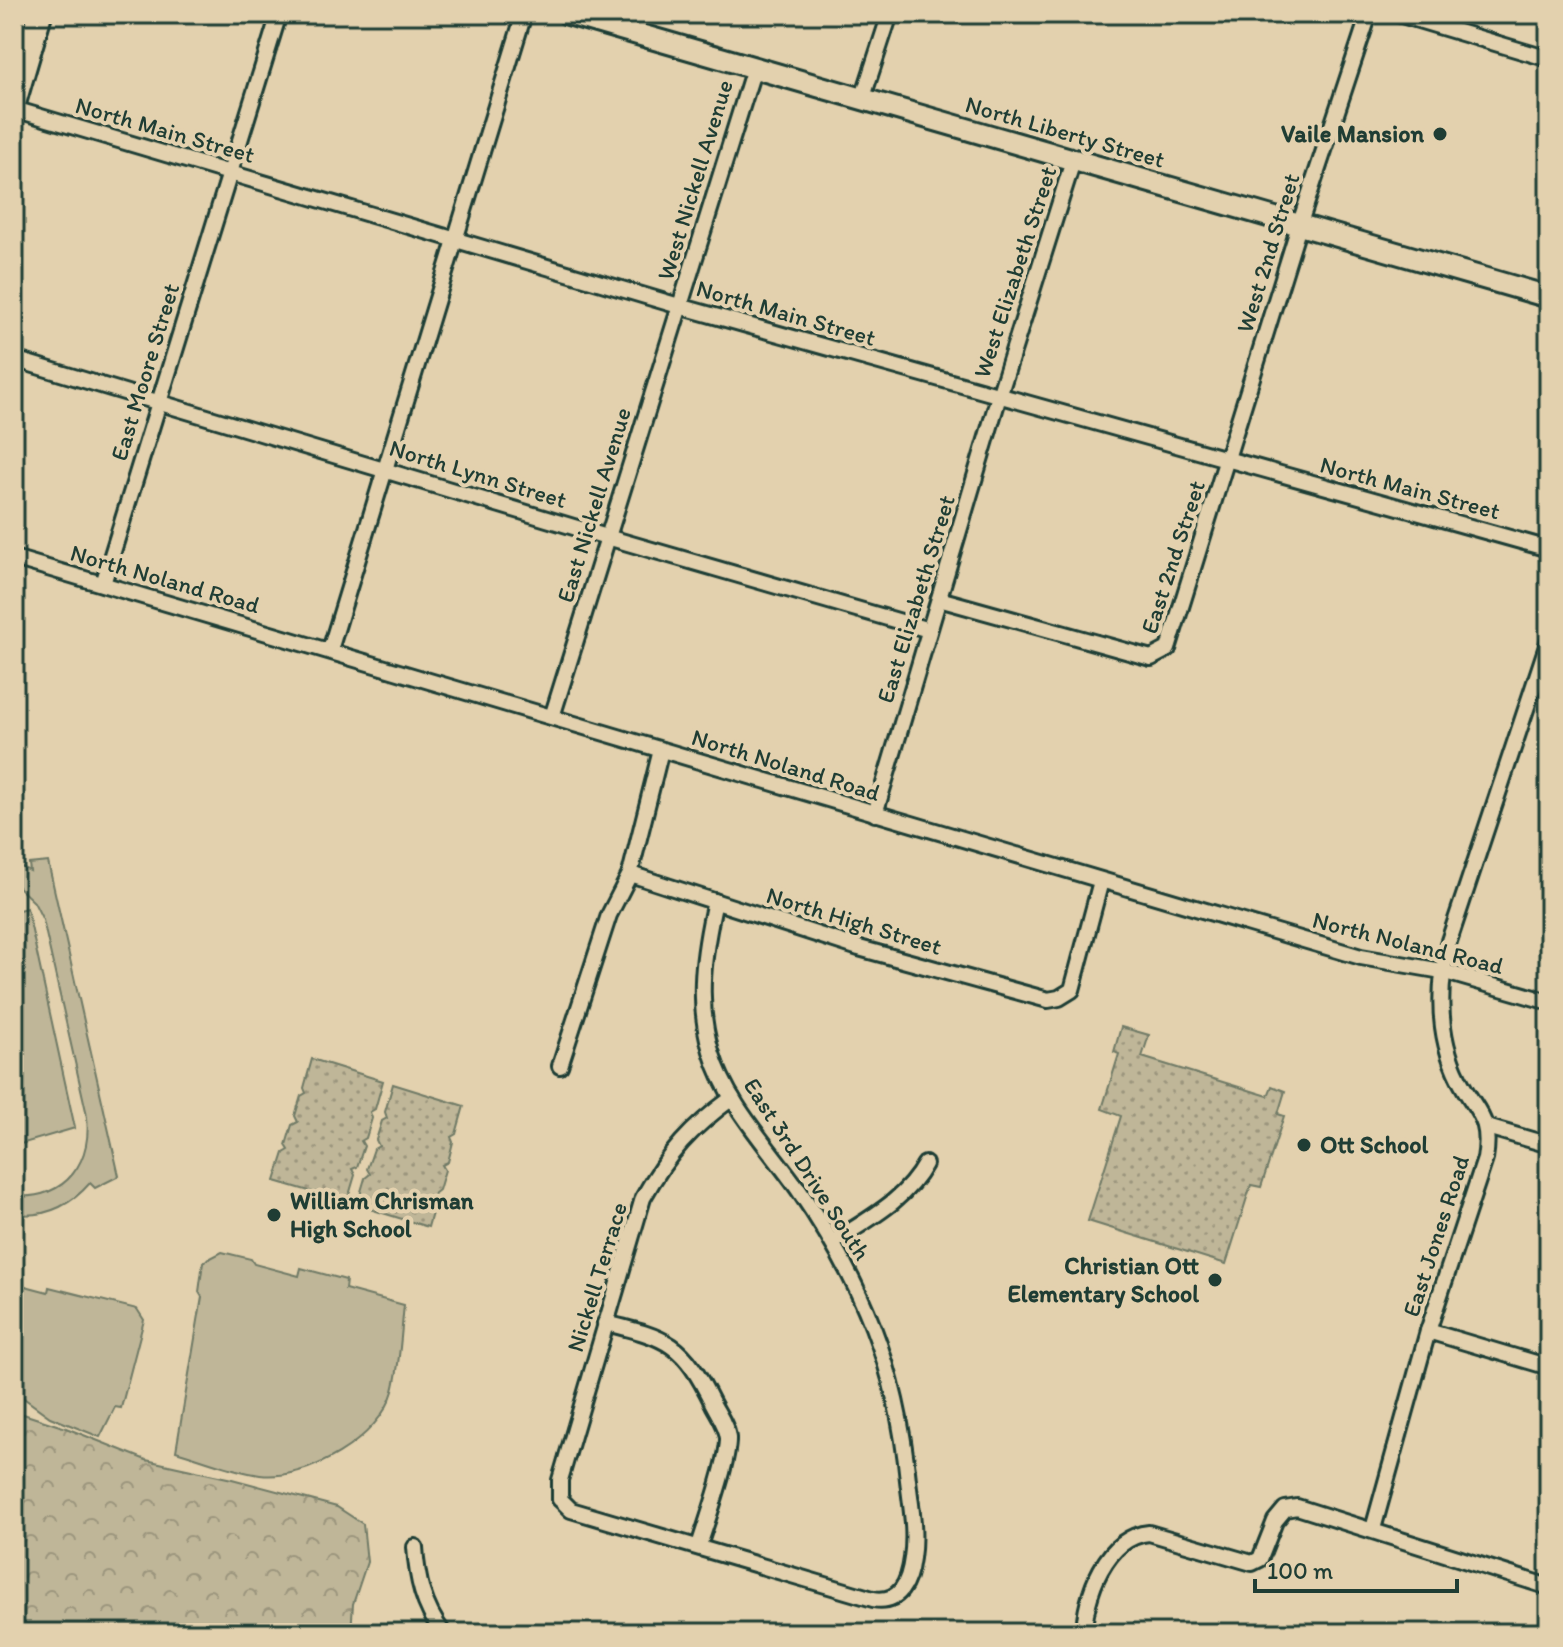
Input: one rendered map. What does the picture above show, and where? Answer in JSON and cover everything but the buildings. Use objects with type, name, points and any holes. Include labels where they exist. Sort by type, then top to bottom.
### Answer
[{"type":"main road","points":[[14,106],[40,14]]},
{"type":"main road","name":"North Liberty Street","points":[[568,14],[608,20],[862,100],[1549,297]]},
{"type":"street","name":"East Moore Street","points":[[103,584],[279,14]]},
{"type":"street","points":[[330,650],[524,14]]},
{"type":"street","points":[[862,100],[890,14]]},
{"type":"street","name":"West 2nd Street","points":[[1227,461],[1299,226],[1369,14]]},
{"type":"street","points":[[1398,14],[1549,59]]},
{"type":"street","name":"West Nickell Avenue","points":[[679,306],[754,68]]},
{"type":"street","name":"North Main Street","points":[[14,106],[679,306],[1549,549]]},
{"type":"street","name":"West Elizabeth Street","points":[[999,396],[1073,161]]},
{"type":"street","name":"East Nickell Avenue","points":[[552,717],[679,306]]},
{"type":"street","name":"North Lynn Street","points":[[14,359],[929,630]]},
{"type":"street","name":"East Elizabeth Street","points":[[875,814],[999,396]]},
{"type":"street","name":"East 2nd Street","points":[[939,599],[1151,658],[1168,649],[1227,461]]},
{"type":"street","name":"North Noland Road","points":[[14,558],[1361,957],[1442,971],[1549,1002]]},
{"type":"street","name":"East Jones Road","points":[[1373,1529],[1428,1331],[1485,1159],[1488,1140],[1481,1113],[1459,1079],[1446,1047],[1440,1013],[1442,971],[1448,944],[1511,762],[1549,640]]},
{"type":"street","points":[[560,1066],[609,915],[630,874],[661,750]]},
{"type":"street","name":"North High Street","points":[[630,874],[859,948],[1048,1000],[1072,990],[1101,881]]},
{"type":"street","name":"East 3rd Drive South","points":[[699,1546],[885,1601],[895,1596],[906,1584],[915,1542],[904,1442],[882,1345],[833,1242],[732,1098],[711,1051],[703,1010],[704,950],[715,901]]},
{"type":"street","name":"Nickell Terrace","points":[[699,1546],[571,1510],[554,1502],[643,1198],[661,1165],[691,1131],[732,1098]]},
{"type":"street","points":[[1487,1127],[1549,1145]]},
{"type":"street","points":[[833,1242],[896,1201],[915,1183],[925,1164]]},
{"type":"street","points":[[605,1323],[660,1338],[676,1347],[708,1393],[725,1428],[728,1439],[725,1455],[699,1546]]},
{"type":"street","points":[[1428,1331],[1549,1367]]},
{"type":"street","points":[[1084,1633],[1084,1621],[1103,1566],[1122,1543],[1138,1534],[1149,1533],[1252,1563],[1260,1559],[1266,1549],[1275,1521],[1285,1509],[1297,1507],[1549,1587]]},
{"type":"street","points":[[415,1547],[423,1600],[443,1633]]},
{"type":"green space","points":[[48,862],[119,1176],[95,1188],[90,1183],[56,1209],[25,1215],[14,1214],[14,1196],[48,1192],[62,1184],[81,1161],[88,1129],[43,920],[34,902],[14,883],[14,863],[30,871],[29,864]]},
{"type":"green space","points":[[27,908],[75,1128],[14,1146],[14,911]]},
{"type":"green space","points":[[1121,1027],[1149,1035],[1142,1057],[1268,1096],[1272,1086],[1285,1091],[1278,1114],[1284,1116],[1261,1187],[1251,1185],[1226,1264],[1088,1221],[1121,1116],[1102,1109],[1119,1054],[1114,1052]]},
{"type":"green space","points":[[312,1059],[383,1081],[375,1109],[370,1112],[372,1118],[366,1138],[361,1141],[364,1146],[357,1167],[352,1169],[355,1175],[347,1202],[275,1181],[284,1153],[289,1150],[286,1145],[292,1125],[298,1122],[295,1116],[301,1096],[306,1093],[304,1088]]},
{"type":"green space","points":[[393,1084],[464,1106],[456,1134],[451,1137],[453,1142],[448,1162],[442,1165],[445,1170],[439,1190],[434,1194],[436,1199],[428,1227],[357,1205],[365,1178],[370,1174],[367,1169],[374,1149],[379,1146],[376,1140],[382,1121],[387,1118],[385,1112]]},
{"type":"green space","points":[[222,1252],[299,1276],[301,1268],[346,1280],[345,1289],[404,1305],[393,1391],[373,1425],[339,1453],[299,1471],[260,1475],[176,1451],[202,1297],[199,1292],[203,1262]]},
{"type":"green space","points":[[14,1283],[48,1292],[49,1287],[137,1309],[144,1320],[121,1408],[115,1407],[100,1437],[50,1417],[25,1399],[14,1385]]},
{"type":"green space","points":[[14,1411],[146,1460],[337,1507],[363,1524],[367,1562],[353,1604],[351,1633],[14,1633]]},
{"type":"place","name":"Vaile Mansion","points":[[1440,134]]},
{"type":"place","name":"Ott School","points":[[1304,1145]]},
{"type":"place","name":"William Chrisman High School","points":[[274,1215]]},
{"type":"place","name":"Christian Ott Elementary School","points":[[1215,1280]]}]
